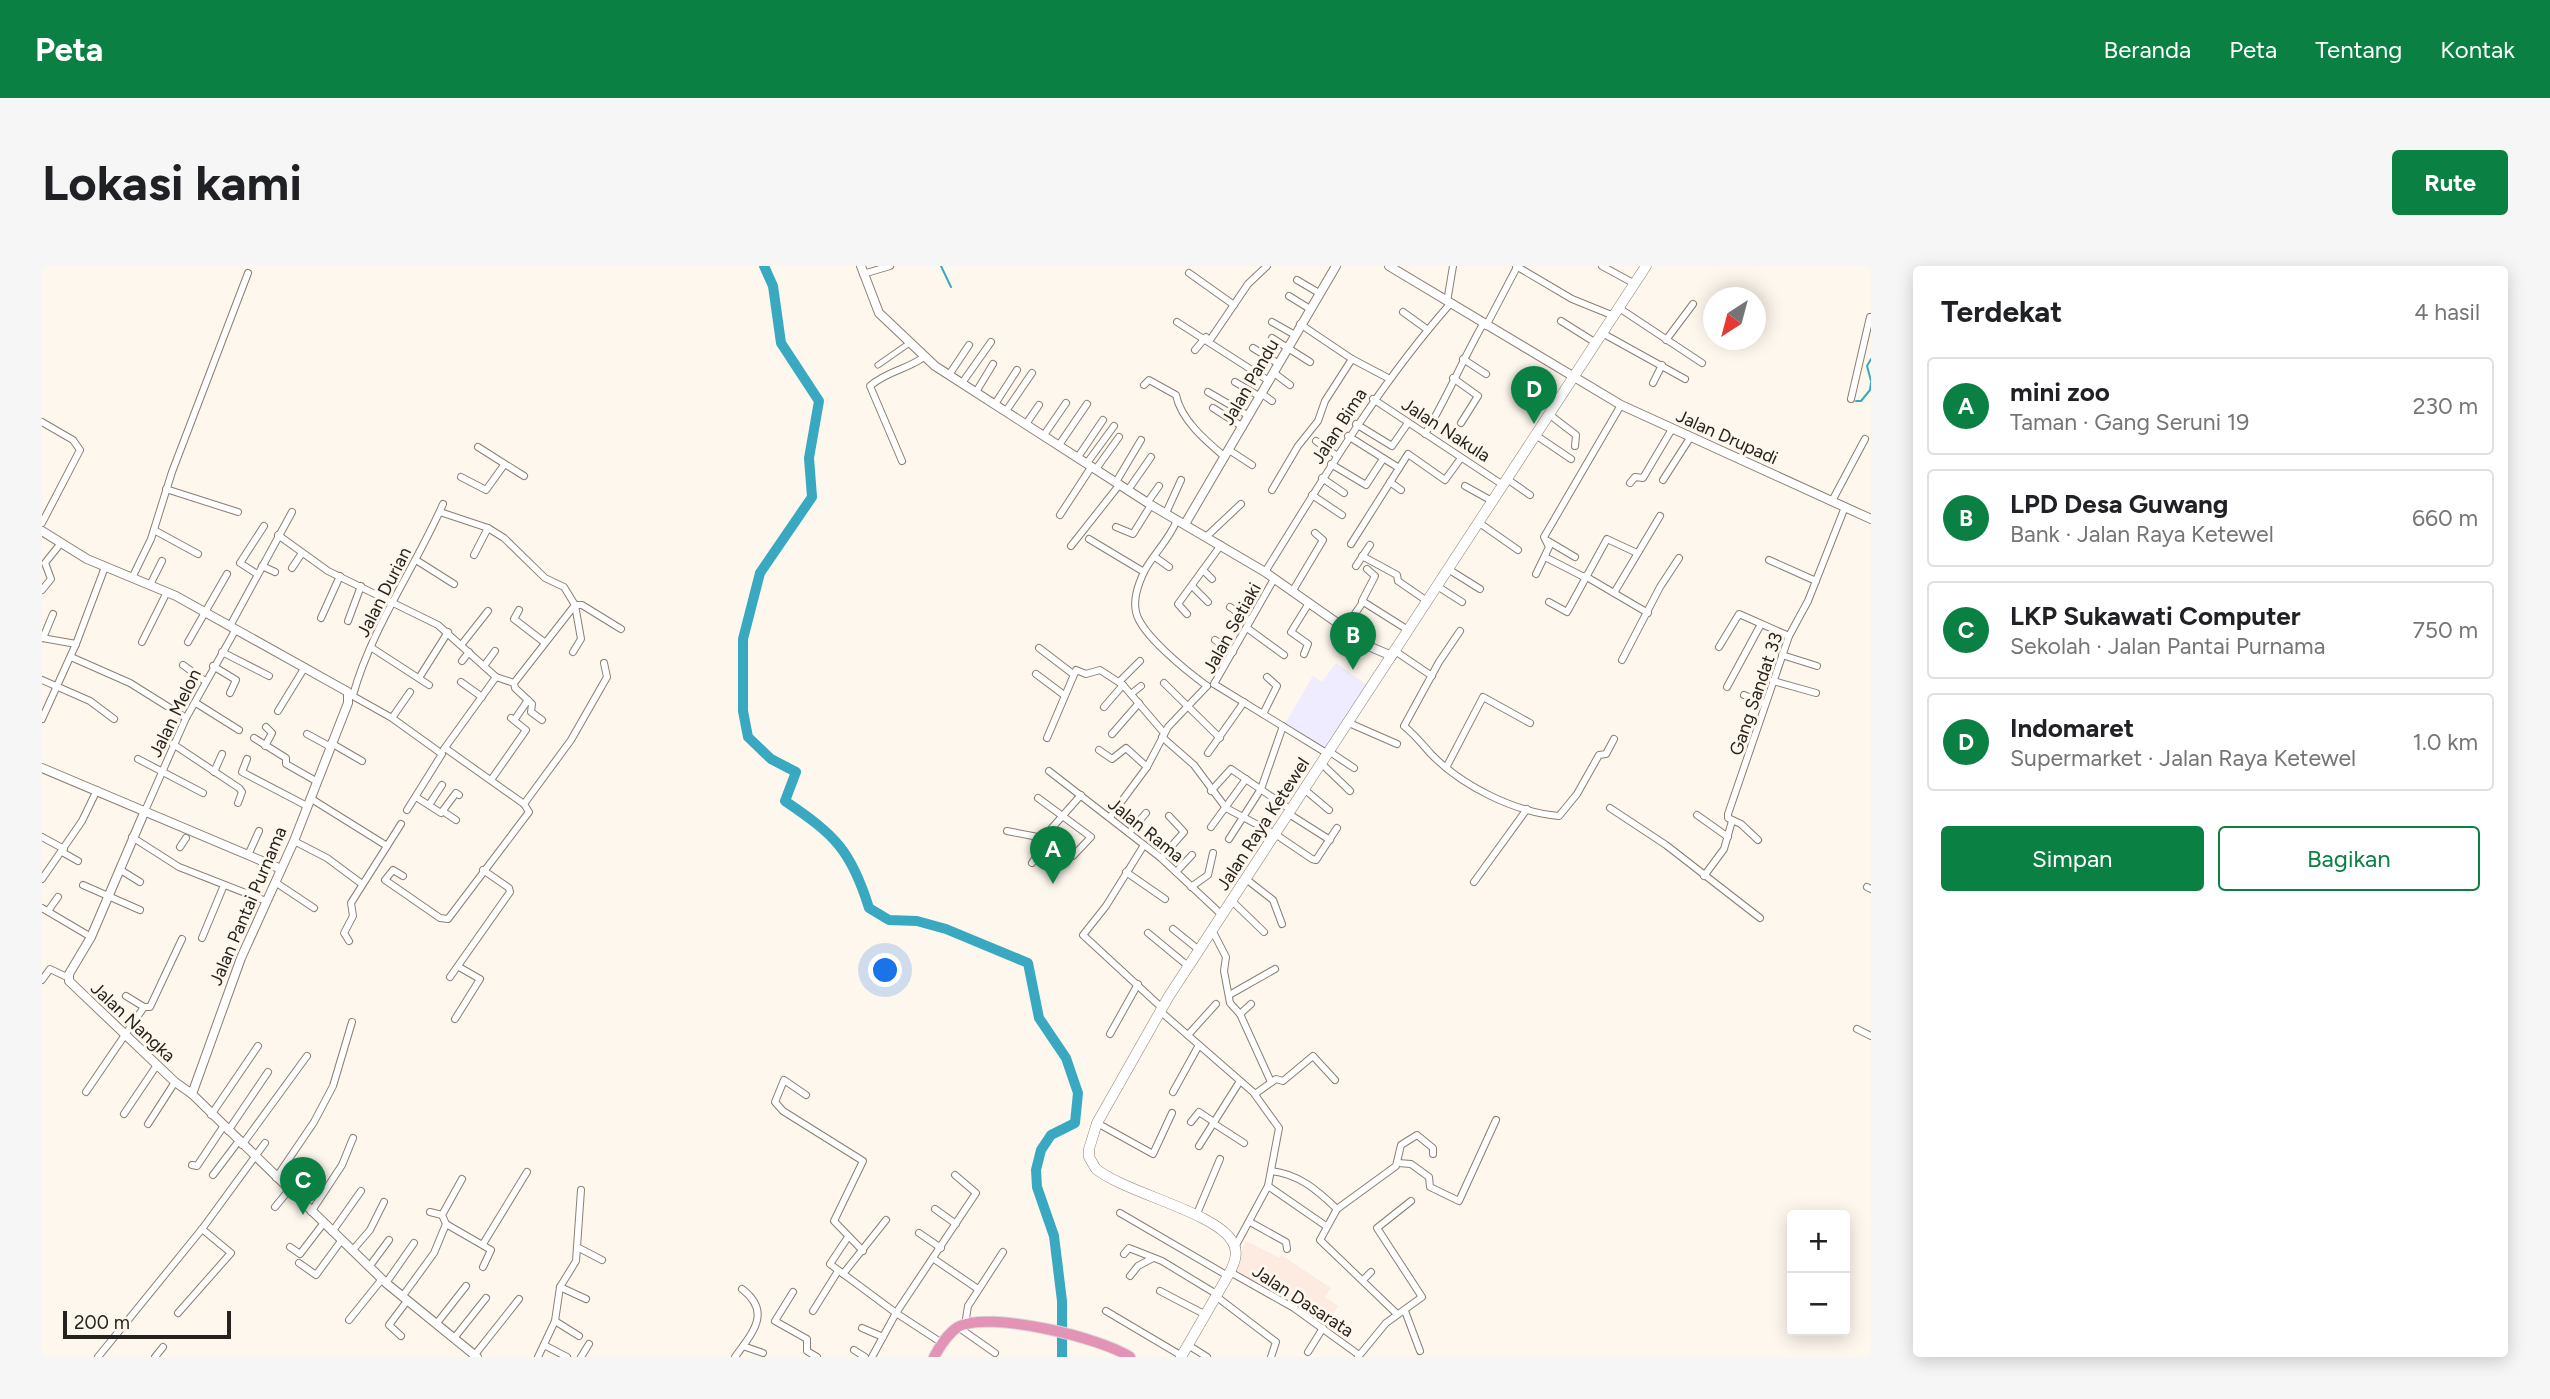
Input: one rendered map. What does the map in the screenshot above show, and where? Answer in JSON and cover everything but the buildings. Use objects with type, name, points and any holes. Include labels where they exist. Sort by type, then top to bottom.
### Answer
[{"type":"highway","points":[[934,1357],[942,1343],[962,1326],[1000,1321],[1033,1326],[1095,1343],[1130,1357]]},
{"type":"main road","name":"Jalan Raya Ketewel","points":[[1235,1247],[1228,1236],[1196,1216],[1096,1169],[1089,1157],[1089,1149],[1097,1123],[1188,966],[1646,266]]},
{"type":"main road","points":[[1182,1356],[1236,1260],[1235,1247]]},
{"type":"street","points":[[890,266],[862,270],[879,313],[924,357],[1149,504],[1265,572],[1373,648],[1432,676]]},
{"type":"street","points":[[1195,350],[1208,339],[1248,284],[1267,266]]},
{"type":"street","name":"Jalan Drupadi","points":[[1389,266],[1620,405],[1871,519]]},
{"type":"street","points":[[1449,303],[1452,266]]},
{"type":"street","points":[[1425,434],[1452,389],[1453,378],[1463,359],[1517,266],[1572,299],[1616,312],[1702,363]]},
{"type":"street","points":[[1602,266],[1635,284]]},
{"type":"street","name":"Jalan Pandu","points":[[1185,524],[1193,515],[1262,396],[1334,267]]},
{"type":"street","points":[[132,578],[154,530],[166,489],[248,272]]},
{"type":"street","points":[[1189,273],[1234,305]]},
{"type":"street","points":[[1297,280],[1319,293]]},
{"type":"street","points":[[1289,296],[1310,309]]},
{"type":"street","name":"Jalan Bima","points":[[1265,572],[1373,399],[1449,303]]},
{"type":"street","points":[[1666,341],[1693,304]]},
{"type":"street","points":[[1403,312],[1428,330]]},
{"type":"street","points":[[1851,399],[1870,317]]},
{"type":"street","points":[[1561,321],[1596,343]]},
{"type":"street","points":[[1177,322],[1290,385]]},
{"type":"street","points":[[1272,322],[1295,335]]},
{"type":"street","points":[[1300,324],[1352,359],[1388,378]]},
{"type":"street","points":[[1602,333],[1685,379]]},
{"type":"street","points":[[1272,338],[1310,362]]},
{"type":"street","points":[[878,365],[911,342]]},
{"type":"street","points":[[962,383],[991,342]]},
{"type":"street","points":[[949,375],[969,345]]},
{"type":"street","points":[[1253,348],[1279,364]]},
{"type":"street","points":[[1862,352],[1870,356]]},
{"type":"street","points":[[902,461],[870,386],[891,372],[906,370],[924,357]]},
{"type":"street","points":[[1272,490],[1298,446],[1318,421],[1325,401],[1352,359]]},
{"type":"street","points":[[1463,359],[1486,374]]},
{"type":"street","points":[[976,392],[993,364]]},
{"type":"street","points":[[1653,383],[1662,365]]},
{"type":"street","points":[[995,404],[1017,370]]},
{"type":"street","points":[[1006,411],[1032,373]]},
{"type":"street","points":[[1453,378],[1478,396],[1461,423]]},
{"type":"street","points":[[1144,385],[1149,380],[1176,395],[1177,404],[1204,440],[1252,465]]},
{"type":"street","points":[[1235,382],[1272,401]]},
{"type":"street","points":[[1208,392],[1249,416]]},
{"type":"street","name":"Jalan Nakula","points":[[1373,399],[1461,457],[1530,495]]},
{"type":"street","points":[[1044,435],[1066,403]]},
{"type":"street","points":[[1059,445],[1087,404]]},
{"type":"street","points":[[1026,424],[1039,405]]},
{"type":"street","points":[[1544,538],[1620,405]]},
{"type":"street","points":[[1213,408],[1243,427]]},
{"type":"street","points":[[1550,415],[1576,435],[1575,446]]},
{"type":"street","points":[[1077,457],[1103,420]]},
{"type":"street","points":[[42,422],[73,440],[80,450],[42,523]]},
{"type":"street","points":[[1356,424],[1392,446],[1408,423]]},
{"type":"street","points":[[1060,515],[1114,426]]},
{"type":"street","points":[[1630,483],[1634,477],[1642,479],[1672,429]]},
{"type":"street","points":[[1348,436],[1399,468]]},
{"type":"street","points":[[1537,436],[1571,459]]},
{"type":"street","points":[[1092,466],[1119,437]]},
{"type":"street","points":[[1663,480],[1690,438]]},
{"type":"street","points":[[1832,501],[1865,439]]},
{"type":"street","points":[[1121,485],[1142,440]]},
{"type":"street","points":[[1316,441],[1336,455]]},
{"type":"street","points":[[478,447],[524,475]]},
{"type":"street","points":[[1351,544],[1409,454],[1447,480],[1461,457]]},
{"type":"street","points":[[1071,546],[1121,485],[1151,457]]},
{"type":"street","points":[[1331,464],[1366,485],[1383,459]]},
{"type":"street","points":[[461,477],[486,490],[504,465]]},
{"type":"street","points":[[1322,478],[1344,493]]},
{"type":"street","points":[[1166,513],[1181,480]]},
{"type":"street","points":[[1390,482],[1401,490]]},
{"type":"street","points":[[1116,527],[1133,534],[1159,486]]},
{"type":"street","points":[[1465,486],[1492,501]]},
{"type":"street","points":[[166,489],[238,512]]},
{"type":"street","points":[[1312,495],[1342,515]]},
{"type":"street","name":"Jalan Durian","points":[[351,695],[393,602],[443,504]]},
{"type":"street","points":[[1207,536],[1241,504]]},
{"type":"street","name":"Gang Sandat 33","points":[[1704,876],[1724,849],[1732,821],[1728,814],[1750,756],[1782,655],[1816,581],[1845,507]]},
{"type":"street","name":"Jalan Melon","points":[[145,813],[173,744],[222,652],[257,574],[292,512]]},
{"type":"street","points":[[440,512],[488,528],[511,544],[545,578],[564,587],[575,606],[581,640],[573,652]]},
{"type":"street","points":[[1614,593],[1660,516]]},
{"type":"street","points":[[1478,522],[1518,551]]},
{"type":"street","points":[[1110,817],[1147,767],[1163,735],[1211,685],[1178,662],[1140,622],[1136,600],[1144,572],[1168,540],[1185,524]]},
{"type":"street","points":[[257,574],[240,563],[264,526]]},
{"type":"street","points":[[474,555],[488,528]]},
{"type":"street","points":[[154,530],[198,554]]},
{"type":"street","points":[[42,531],[105,567],[167,592],[346,689],[351,695],[491,780],[523,804],[529,812],[446,920],[385,880],[393,870],[403,876]]},
{"type":"street","points":[[1292,592],[1323,540],[1315,533]]},
{"type":"street","points":[[278,535],[340,576],[448,632],[496,677],[514,683]]},
{"type":"street","points":[[1536,574],[1549,547],[1544,538]]},
{"type":"street","points":[[1544,538],[1575,557]]},
{"type":"street","points":[[1089,539],[1144,572]]},
{"type":"street","points":[[1549,602],[1566,612],[1607,539],[1637,554]]},
{"type":"street","points":[[42,590],[51,579],[45,563],[61,543]]},
{"type":"street","points":[[1186,614],[1178,604],[1221,545]]},
{"type":"street","points":[[1356,566],[1370,545]]},
{"type":"street","points":[[292,568],[302,553]]},
{"type":"street","points":[[1362,556],[1397,575],[1398,581],[1427,601]]},
{"type":"street","points":[[1156,557],[1169,567]]},
{"type":"street","points":[[1545,557],[1648,613]]},
{"type":"street","points":[[1622,660],[1679,558]]},
{"type":"street","points":[[416,560],[454,584]]},
{"type":"street","points":[[1769,560],[1816,581]]},
{"type":"street","points":[[150,585],[162,561]]},
{"type":"street","points":[[262,566],[275,572]]},
{"type":"street","points":[[42,719],[71,657],[105,567]]},
{"type":"street","points":[[1345,628],[1363,602],[1363,596],[1375,576],[1367,569]]},
{"type":"street","points":[[1448,569],[1480,589]]},
{"type":"street","points":[[1203,570],[1212,579]]},
{"type":"street","points":[[188,642],[227,574]]},
{"type":"street","points":[[321,618],[340,576]]},
{"type":"street","name":"Jalan Setiaki","points":[[1275,579],[1211,685],[1354,768]]},
{"type":"street","points":[[348,621],[361,586]]},
{"type":"street","points":[[1192,586],[1208,602]]},
{"type":"street","points":[[1437,586],[1462,602]]},
{"type":"street","points":[[142,642],[167,592]]},
{"type":"street","points":[[1363,602],[1408,630]]},
{"type":"street","points":[[1304,654],[1308,644],[1291,632],[1309,603]]},
{"type":"street","points":[[542,720],[531,712],[533,705],[514,688],[514,683],[575,606],[582,605],[621,629]]},
{"type":"street","points":[[1230,607],[1284,656]]},
{"type":"street","points":[[519,610],[514,619],[544,642]]},
{"type":"street","points":[[462,644],[488,611]]},
{"type":"street","points":[[53,614],[42,638],[76,644]]},
{"type":"street","points":[[1719,647],[1737,615],[1789,636]]},
{"type":"street","points":[[1727,687],[1761,624]]},
{"type":"street","points":[[1460,631],[1404,726],[1470,785],[1527,809],[1561,815],[1600,755],[1606,754],[1614,739]]},
{"type":"street","points":[[419,678],[448,632]]},
{"type":"street","points":[[1215,640],[1233,652]]},
{"type":"street","points":[[372,648],[429,685]]},
{"type":"street","points":[[1040,648],[1073,674]]},
{"type":"street","points":[[222,652],[269,676]]},
{"type":"street","points":[[462,661],[469,652]]},
{"type":"street","points":[[484,666],[495,652]]},
{"type":"street","points":[[1782,655],[1817,666]]},
{"type":"street","points":[[71,657],[130,683],[186,718]]},
{"type":"street","points":[[1104,707],[1140,661]]},
{"type":"street","points":[[523,804],[571,740],[607,677],[604,663]]},
{"type":"street","points":[[183,665],[205,681]]},
{"type":"street","points":[[213,666],[236,680],[230,693]]},
{"type":"street","points":[[278,710],[305,667]]},
{"type":"street","points":[[1047,738],[1076,670],[1086,674],[1100,670],[1131,694],[1163,735],[1196,767],[1226,808],[1275,834],[1314,860],[1337,828]]},
{"type":"street","points":[[1036,674],[1064,695]]},
{"type":"street","points":[[407,810],[443,751],[496,677]]},
{"type":"street","points":[[1263,714],[1277,686],[1267,677]]},
{"type":"street","points":[[42,680],[90,702],[114,719]]},
{"type":"street","points":[[1773,681],[1816,693]]},
{"type":"street","points":[[461,682],[482,697]]},
{"type":"street","points":[[1164,683],[1220,738]]},
{"type":"street","points":[[1131,694],[1141,686]]},
{"type":"street","points":[[392,718],[410,692]]},
{"type":"street","name":"Jalan Pantai Purnama","points":[[192,1094],[241,958],[294,841],[351,695]]},
{"type":"street","points":[[1744,695],[1765,704]]},
{"type":"street","points":[[1447,766],[1483,697],[1530,723]]},
{"type":"street","points":[[491,780],[526,730],[513,719],[528,700]]},
{"type":"street","points":[[1112,734],[1141,706],[1152,702]]},
{"type":"street","points":[[1208,753],[1244,702]]},
{"type":"street","points":[[196,703],[239,730]]},
{"type":"street","points":[[1349,723],[1397,744]]},
{"type":"street","points":[[1229,839],[1261,789],[1283,726]]},
{"type":"street","points":[[265,746],[272,733],[266,727]]},
{"type":"street","points":[[307,734],[362,761]]},
{"type":"street","points":[[254,738],[286,758],[285,764],[316,781]]},
{"type":"street","points":[[173,744],[242,791],[238,803]]},
{"type":"street","points":[[1099,750],[1112,759],[1126,748],[1147,767]]},
{"type":"street","points":[[214,772],[222,754]]},
{"type":"street","points":[[138,759],[203,793]]},
{"type":"street","points":[[247,759],[242,772],[309,802],[387,846]]},
{"type":"street","points":[[1321,763],[1350,790]]},
{"type":"street","points":[[42,768],[145,813],[249,853],[281,869]]},
{"type":"street","points":[[1211,791],[1230,769],[1330,840]]},
{"type":"street","name":"Jalan Rama","points":[[1049,771],[1161,858],[1222,915]]},
{"type":"street","points":[[1211,827],[1246,779]]},
{"type":"street","points":[[429,806],[442,785]]},
{"type":"street","points":[[1304,789],[1329,810]]},
{"type":"street","points":[[42,879],[63,851],[97,790]]},
{"type":"street","points":[[444,812],[456,793],[459,795]]},
{"type":"street","points":[[1032,863],[1046,841],[1045,836],[1062,813],[1081,795]]},
{"type":"street","points":[[416,797],[456,820]]},
{"type":"street","points":[[1007,831],[1045,836],[1073,856],[1089,840],[1089,836],[1062,813],[1038,797]]},
{"type":"street","points":[[1610,808],[1760,918]]},
{"type":"street","points":[[1474,882],[1527,809]]},
{"type":"street","name":"Jalan Nangka","points":[[145,813],[132,837],[91,937],[69,978],[72,987],[175,1082],[192,1094]]},
{"type":"street","points":[[1129,834],[1146,813]]},
{"type":"street","points":[[1697,815],[1728,836]]},
{"type":"street","points":[[1161,858],[1184,832],[1169,816]]},
{"type":"street","points":[[1732,821],[1741,824],[1758,840]]},
{"type":"street","points":[[349,941],[344,933],[353,916],[350,904],[401,824]]},
{"type":"street","points":[[249,853],[259,831]]},
{"type":"street","points":[[42,837],[78,862]]},
{"type":"street","points":[[132,837],[176,865],[266,901]]},
{"type":"street","points":[[180,847],[186,838]]},
{"type":"street","points":[[294,841],[327,858],[362,884]]},
{"type":"street","points":[[1144,845],[1106,906],[1083,935],[1138,984],[1188,1035],[1255,1094],[1279,1128],[1268,1186],[1235,1247]]},
{"type":"street","points":[[1191,887],[1208,875],[1213,853]]},
{"type":"street","points":[[1176,872],[1192,855]]},
{"type":"street","points":[[119,869],[140,882]]},
{"type":"street","points":[[450,977],[510,892],[507,886],[483,870]]},
{"type":"street","points":[[1126,872],[1165,899]]},
{"type":"street","points":[[1246,879],[1273,900],[1282,924]]},
{"type":"street","points":[[275,882],[314,908]]},
{"type":"street","points":[[83,885],[140,910]]},
{"type":"street","points":[[202,938],[224,885]]},
{"type":"street","points":[[58,897],[45,910],[91,937]]},
{"type":"street","points":[[1232,901],[1264,932]]},
{"type":"street","points":[[1173,929],[1199,950]]},
{"type":"street","points":[[1212,930],[1225,955],[1224,971],[1232,1007],[1240,1014],[1271,1082]]},
{"type":"street","points":[[1148,933],[1188,966]]},
{"type":"street","points":[[126,996],[144,1007],[150,1007],[182,939]]},
{"type":"street","points":[[455,1019],[480,979],[458,967]]},
{"type":"street","points":[[42,980],[50,969],[69,978]]},
{"type":"street","points":[[1231,994],[1275,969]]},
{"type":"street","points":[[1110,1034],[1138,984]]},
{"type":"street","points":[[1240,1014],[1251,1003]]},
{"type":"street","points":[[1188,1035],[1216,1004]]},
{"type":"street","points":[[86,1092],[144,1007]]},
{"type":"street","points":[[276,1178],[326,1100],[341,1065],[352,1022]]},
{"type":"street","points":[[1857,1029],[1871,1036]]},
{"type":"street","points":[[211,1115],[258,1045]]},
{"type":"street","points":[[1173,1092],[1199,1045]]},
{"type":"street","points":[[213,1175],[307,1056]]},
{"type":"street","points":[[1255,1094],[1276,1079],[1283,1081],[1313,1056],[1335,1080]]},
{"type":"street","points":[[124,1114],[157,1065]]},
{"type":"street","points":[[192,1165],[197,1166],[268,1072]]},
{"type":"street","points":[[806,1095],[784,1080],[775,1102],[783,1111],[864,1162],[834,1221],[863,1251]]},
{"type":"street","points":[[1199,1146],[1240,1081]]},
{"type":"street","points":[[148,1124],[175,1082]]},
{"type":"street","points":[[192,1094],[384,1281],[475,1356],[519,1299]]},
{"type":"street","points":[[1191,1122],[1199,1112],[1244,1143]]},
{"type":"street","points":[[1097,1123],[1153,1154],[1172,1113]]},
{"type":"street","points":[[1398,1163],[1414,1166],[1429,1177],[1429,1186],[1458,1202],[1496,1120]]},
{"type":"street","points":[[1397,1314],[1363,1280],[1320,1244],[1325,1226],[1337,1209],[1398,1163],[1401,1145],[1416,1135],[1433,1147],[1433,1154]]},
{"type":"street","points":[[312,1212],[329,1187],[353,1138]]},
{"type":"street","points":[[98,1357],[202,1229],[265,1143]]},
{"type":"street","points":[[1196,1216],[1220,1159]]},
{"type":"street","points":[[1271,1171],[1293,1175],[1315,1189],[1337,1209]]},
{"type":"street","points":[[483,1244],[527,1172]]},
{"type":"street","points":[[872,1357],[896,1313],[934,1259],[976,1191],[955,1175]]},
{"type":"street","points":[[442,1215],[462,1180]]},
{"type":"street","points":[[1268,1186],[1325,1226]]},
{"type":"street","points":[[275,1207],[289,1190]]},
{"type":"street","points":[[538,1357],[555,1321],[561,1287],[576,1261],[581,1190]]},
{"type":"street","points":[[332,1232],[360,1191]]},
{"type":"street","points":[[1358,1356],[1397,1314],[1422,1297],[1377,1228],[1411,1201]]},
{"type":"street","points":[[352,1251],[370,1230],[384,1202]]},
{"type":"street","points":[[935,1209],[956,1224]]},
{"type":"street","points":[[430,1212],[442,1215]]},
{"type":"street","name":"Jalan Dasarata","points":[[1119,1213],[1229,1274],[1279,1298],[1358,1356]]},
{"type":"street","points":[[442,1215],[446,1224],[491,1251],[483,1266]]},
{"type":"street","points":[[813,1311],[841,1272],[863,1251],[886,1220]]},
{"type":"street","points":[[1250,1222],[1286,1242],[1287,1249]]},
{"type":"street","points":[[290,1247],[300,1254],[323,1224]]},
{"type":"street","points":[[401,1336],[389,1326],[434,1253],[446,1224]]},
{"type":"street","points":[[202,1229],[231,1253]]},
{"type":"street","points":[[919,1233],[941,1248]]},
{"type":"street","points":[[848,1237],[830,1261],[896,1313],[942,1343]]},
{"type":"street","points":[[369,1267],[390,1240]]},
{"type":"street","points":[[299,1263],[316,1275],[341,1241]]},
{"type":"street","points":[[349,1320],[414,1243]]},
{"type":"street","points":[[577,1247],[601,1260]]},
{"type":"street","points":[[1124,1254],[1129,1248],[1153,1258],[1218,1296],[1276,1342],[1273,1356]]},
{"type":"street","points":[[178,1313],[231,1253],[241,1252]]},
{"type":"street","points":[[995,1353],[962,1326],[968,1306],[1003,1252]]},
{"type":"street","points":[[1130,1276],[1138,1266],[1153,1258]]},
{"type":"street","points":[[934,1259],[978,1289]]},
{"type":"street","points":[[1363,1280],[1371,1272]]},
{"type":"street","points":[[437,1323],[466,1286]]},
{"type":"street","points":[[561,1287],[586,1299]]},
{"type":"street","points":[[735,1357],[760,1315],[760,1309],[752,1296],[743,1289]]},
{"type":"street","points":[[1160,1291],[1206,1315]]},
{"type":"street","points":[[793,1292],[775,1321],[807,1339],[807,1351],[817,1357]]},
{"type":"street","points":[[455,1337],[486,1298]]},
{"type":"street","points":[[1107,1311],[1182,1356]]},
{"type":"street","points":[[1405,1311],[1420,1351]]},
{"type":"street","points":[[555,1321],[579,1336]]},
{"type":"street","points":[[862,1328],[883,1337]]},
{"type":"street","points":[[1308,1352],[1323,1328]]},
{"type":"street","points":[[581,1357],[589,1344]]},
{"type":"street","points":[[544,1345],[567,1357]]},
{"type":"street","points":[[1188,1345],[1207,1357]]},
{"type":"street","points":[[743,1346],[763,1353]]},
{"type":"street","points":[[155,1357],[163,1347]]},
{"type":"street","points":[[854,1350],[865,1357]]},
{"type":"shaded area","points":[[1336,663],[1368,686],[1325,749],[1285,724],[1313,676],[1322,682]]},
{"type":"shaded area","points":[[1245,1241],[1280,1258],[1281,1255],[1331,1288],[1325,1297],[1338,1306],[1324,1327],[1235,1272]]},
{"type":"waterway","points":[[764,266],[773,286],[781,343],[819,401],[809,458],[812,497],[760,573],[743,639],[743,711],[748,737],[771,759],[796,772],[785,801],[817,824],[839,846],[855,872],[869,908],[889,920],[917,921],[946,929],[1028,963],[1039,1018],[1066,1058],[1078,1093],[1075,1123],[1051,1135],[1041,1150],[1036,1170],[1037,1187],[1054,1236],[1062,1301],[1062,1357]]},
{"type":"waterway","points":[[941,266],[951,287]]},
{"type":"waterway","points":[[1871,359],[1867,366],[1871,381]]},
{"type":"waterway","points":[[1856,401],[1861,401],[1870,390],[1871,383]]},
{"type":"place","name":"Indomaret","points":[[1534,424]]},
{"type":"place","name":"LPD Desa Guwang","points":[[1353,670]]},
{"type":"place","name":"mini zoo","points":[[1053,884]]},
{"type":"place","name":"LKP Sukawati Computer","points":[[303,1215]]}]
